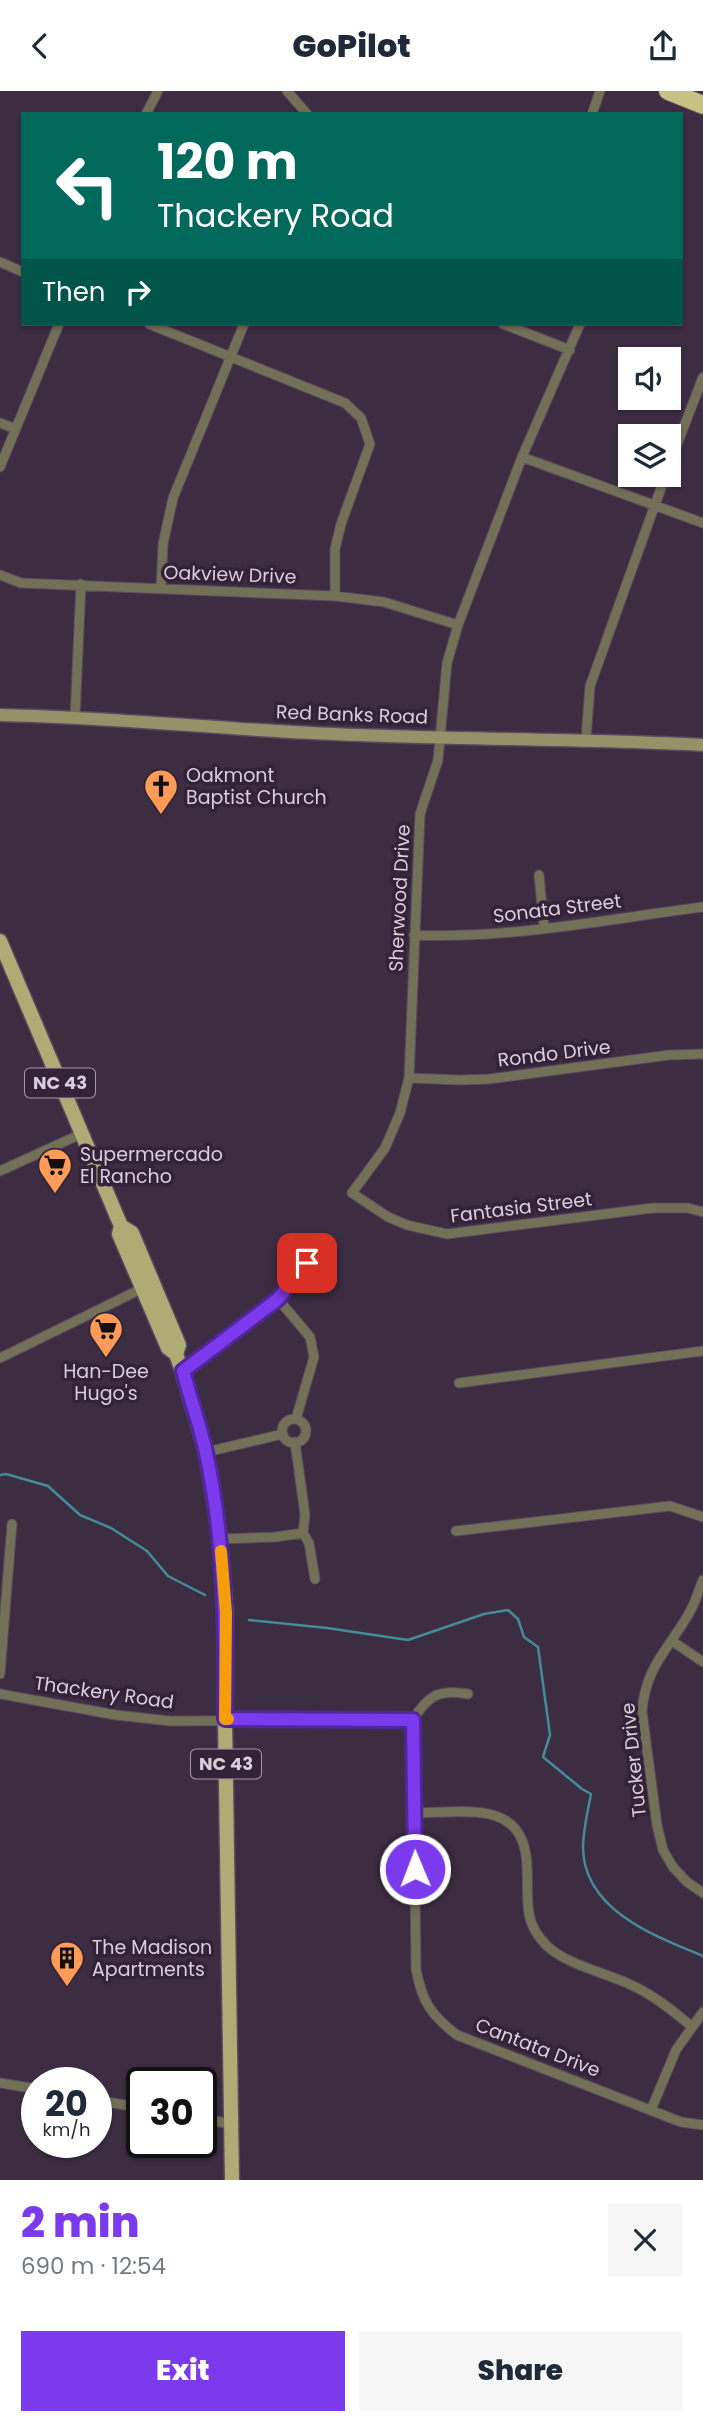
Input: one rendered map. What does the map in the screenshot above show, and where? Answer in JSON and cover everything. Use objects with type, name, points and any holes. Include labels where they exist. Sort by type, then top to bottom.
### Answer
[{"type":"highway","points":[[668,91],[703,105]]},
{"type":"main road","name":"NC 43","points":[[0,941],[168,1348],[176,1347]]},
{"type":"main road","name":"NC 43","points":[[121,1232],[132,1233],[176,1347],[206,1452],[220,1539],[226,1613],[225,1719],[232,2180]]},
{"type":"street","points":[[147,112],[158,91]]},
{"type":"street","points":[[287,91],[305,112]]},
{"type":"street","points":[[593,112],[600,91]]},
{"type":"street","points":[[0,262],[21,271]]},
{"type":"street","points":[[0,467],[58,326]]},
{"type":"street","points":[[154,326],[345,403],[362,418],[370,444],[341,524],[335,549],[335,596]]},
{"type":"street","points":[[161,589],[163,544],[173,498],[243,326]]},
{"type":"street","points":[[508,326],[570,350]]},
{"type":"street","name":"Sherwood Drive","points":[[352,1193],[385,1148],[400,1113],[409,1078],[420,814],[438,760],[447,663],[458,625],[522,457],[579,326]]},
{"type":"street","points":[[681,434],[703,377]]},
{"type":"street","points":[[0,423],[16,429]]},
{"type":"street","points":[[522,457],[703,523]]},
{"type":"street","points":[[586,739],[590,685],[661,487]]},
{"type":"street","name":"Oakview Drive","points":[[0,575],[21,583],[335,596],[384,602],[458,625]]},
{"type":"street","points":[[75,717],[81,584]]},
{"type":"street","name":"Red Banks Road","points":[[0,715],[75,717],[312,733],[586,739],[703,745]]},
{"type":"street","points":[[539,875],[544,927]]},
{"type":"street","name":"Sonata Street","points":[[414,935],[460,937],[703,907]]},
{"type":"street","name":"Rondo Drive","points":[[409,1078],[489,1079],[669,1055],[703,1054]]},
{"type":"street","points":[[0,1171],[81,1134]]},
{"type":"street","name":"Fantasia Street","points":[[352,1193],[388,1217],[407,1225],[447,1234],[653,1208],[688,1208],[703,1212]]},
{"type":"street","points":[[183,1371],[278,1299],[307,1263]]},
{"type":"street","points":[[0,1358],[143,1288]]},
{"type":"street","points":[[278,1299],[310,1336],[314,1357],[296,1419]]},
{"type":"street","points":[[460,1383],[703,1351]]},
{"type":"street","points":[[283,1434],[285,1423],[296,1419]]},
{"type":"street","points":[[283,1434],[288,1440],[302,1440],[306,1433],[305,1426],[296,1419]]},
{"type":"street","points":[[206,1452],[283,1434]]},
{"type":"street","points":[[295,1442],[305,1515],[303,1533],[309,1543],[315,1579]]},
{"type":"street","points":[[456,1531],[670,1506],[703,1517]]},
{"type":"street","points":[[0,1674],[12,1524]]},
{"type":"street","points":[[220,1539],[303,1533]]},
{"type":"street","name":"Tucker Drive","points":[[703,1580],[691,1612],[645,1683],[643,1720],[657,1825],[663,1850],[673,1867],[687,1882],[703,1893]]},
{"type":"street","points":[[673,1641],[703,1663]]},
{"type":"street","points":[[413,1720],[428,1700],[439,1693],[450,1691],[468,1694]]},
{"type":"street","name":"Thackery Road","points":[[0,1694],[170,1721],[413,1720]]},
{"type":"street","name":"Cantata Drive","points":[[413,1720],[416,1969],[420,1991],[433,2015],[457,2035],[681,2122],[703,2125]]},
{"type":"street","points":[[414,1813],[486,1814],[501,1818],[513,1827],[526,1849],[528,1913],[531,1925],[547,1946],[562,1956],[639,1989],[661,2002],[691,2026]]},
{"type":"street","points":[[651,2110],[671,2061],[691,2026],[703,2012]]},
{"type":"street","points":[[0,2083],[21,2086]]},
{"type":"street","points":[[217,2122],[230,2124]]},
{"type":"waterway","points":[[0,1475],[6,1474],[48,1486],[80,1515],[111,1528],[147,1551],[168,1576],[205,1595]]},
{"type":"waterway","points":[[249,1620],[408,1640],[484,1614],[508,1610],[518,1619],[524,1637],[538,1647],[550,1735],[543,1757],[591,1794],[583,1848],[586,1870],[595,1888],[608,1904],[625,1918],[703,1956]]},
{"type":"slow traffic","points":[[221,1551],[226,1613],[225,1719],[228,1719]]},
{"type":"place","name":"Oakmont Baptist Church","points":[[161,816]]},
{"type":"place","name":"Supermercado El Rancho","points":[[55,1195]]},
{"type":"place","name":"Han-Dee Hugo's","points":[[106,1359]]},
{"type":"place","name":"The Madison Apartments","points":[[67,1988]]},
{"type":"route","points":[[307,1263],[278,1299],[183,1371],[206,1452],[220,1539],[226,1613],[225,1719],[413,1720],[415,1869]]}]
